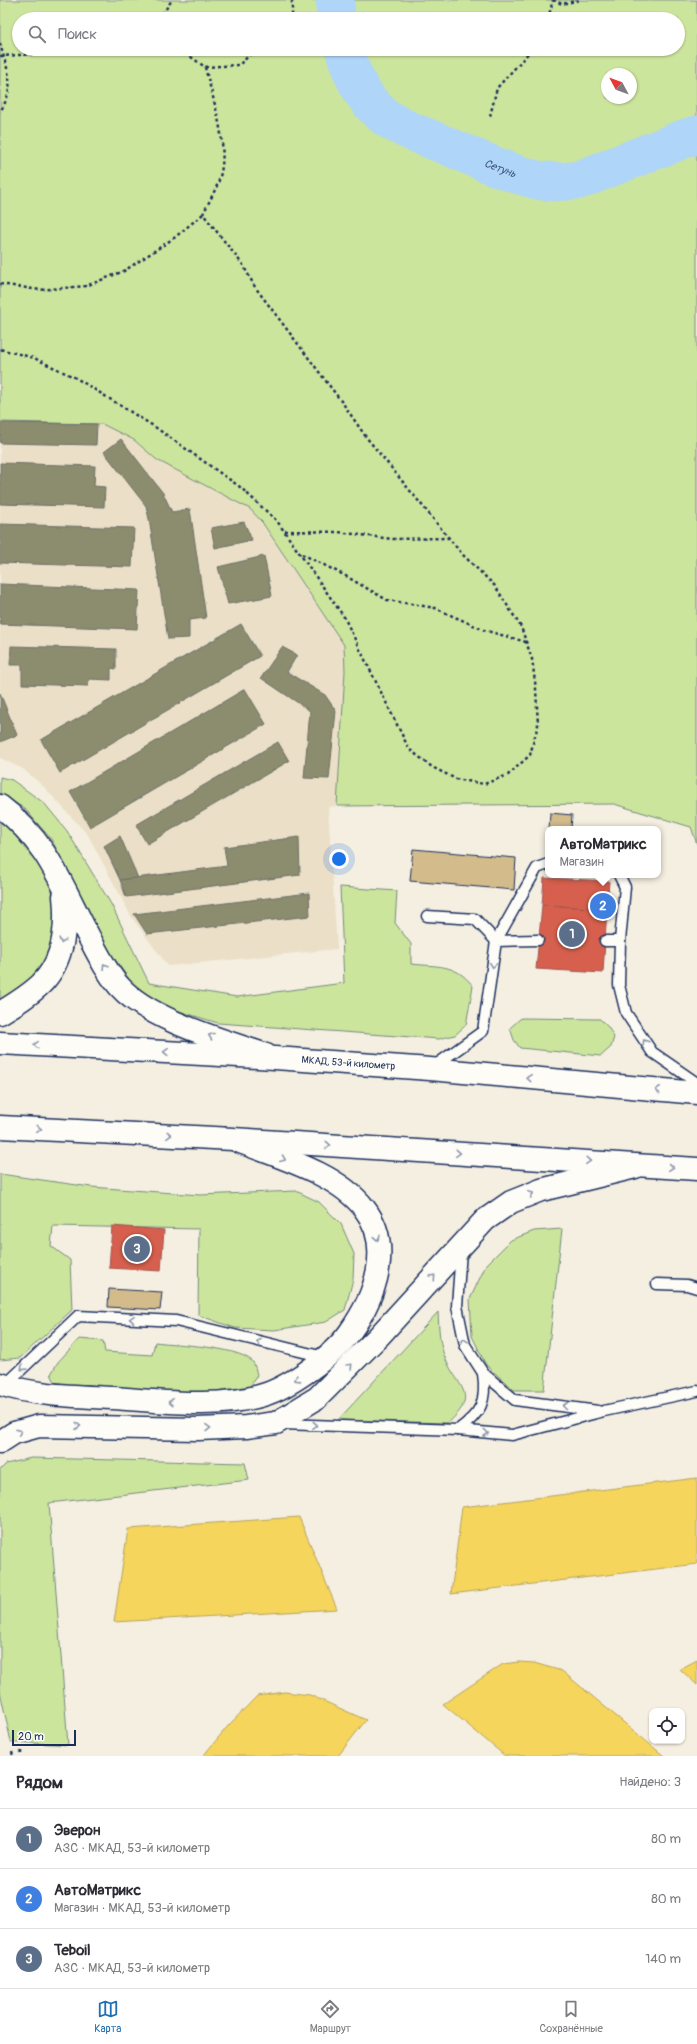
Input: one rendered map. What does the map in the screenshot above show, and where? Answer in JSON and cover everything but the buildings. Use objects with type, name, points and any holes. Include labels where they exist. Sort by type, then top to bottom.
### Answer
[{"type":"main road","points":[[0,806],[17,819],[31,833],[46,853],[105,967],[120,987],[140,1003],[169,1019],[274,1058]]},
{"type":"main road","points":[[0,1013],[21,1000],[43,982],[57,960],[64,935],[66,914],[64,888]]},
{"type":"main road","name":"МКАД, 53-й километр","points":[[0,1043],[274,1058],[430,1069],[697,1093]]},
{"type":"main road","points":[[0,1127],[234,1139],[697,1169]]},
{"type":"main road","points":[[2,1384],[20,1390],[53,1394],[187,1403],[235,1400],[263,1395],[284,1387],[304,1374],[349,1334],[366,1307],[378,1274],[380,1251],[375,1228],[365,1208],[349,1193],[323,1175],[234,1139]]},
{"type":"main road","points":[[0,1442],[14,1433],[39,1426],[198,1429],[246,1427],[276,1423],[317,1398],[379,1336],[485,1220],[511,1202],[541,1190],[644,1165]]},
{"type":"lane","points":[[430,1069],[483,1031],[496,941],[537,868],[545,865]]},
{"type":"lane","points":[[620,878],[625,887],[620,941],[619,985],[626,1013],[652,1052],[697,1083]]},
{"type":"lane","points":[[427,916],[475,919],[496,941],[538,940]]},
{"type":"lane","points":[[605,941],[620,941]]},
{"type":"lane","points":[[461,1246],[457,1306],[464,1344],[483,1373],[515,1400],[604,1411]]},
{"type":"lane","points":[[657,1284],[687,1285],[697,1288]]},
{"type":"lane","points":[[2,1384],[78,1316],[176,1321],[324,1357]]},
{"type":"lane","points":[[458,1430],[472,1420],[480,1409],[485,1391],[483,1373]]},
{"type":"lane","points":[[276,1423],[458,1430],[512,1435],[604,1411],[697,1392]]},
{"type":"path","points":[[164,12],[172,0]]},
{"type":"path","points":[[292,0],[292,12]]},
{"type":"path","points":[[550,12],[553,0],[562,4],[580,0]]},
{"type":"path","points":[[0,43],[2,56],[9,76],[9,97],[0,112]]},
{"type":"path","points":[[2,56],[12,55]]},
{"type":"path","points":[[190,56],[205,67],[239,65],[249,56]]},
{"type":"path","points":[[490,116],[497,88],[526,56]]},
{"type":"path","points":[[0,284],[40,290],[86,286],[124,271],[174,238],[203,214],[219,182],[223,153],[218,118],[205,67]]},
{"type":"path","points":[[0,349],[41,362],[76,378],[114,401],[240,487],[277,521],[344,617],[409,749],[432,767],[456,779],[484,784],[508,775],[530,755],[538,725],[536,689],[532,659],[520,627],[495,586],[448,538],[366,437],[256,287],[243,265],[203,214]]},
{"type":"path","points":[[284,530],[338,532],[392,539],[448,538]]},
{"type":"path","points":[[301,554],[344,575],[387,600],[435,608],[484,630],[526,642]]},
{"type":"path","points":[[20,1751],[21,1756]]},
{"type":"path","points":[[12,1752],[13,1756]]},
{"type":"shaded area","points":[[0,422],[101,423],[134,440],[157,460],[250,509],[262,523],[344,645],[345,671],[337,806],[328,807],[337,949],[168,966],[132,918],[88,835],[43,786],[23,769],[0,758]]},
{"type":"green space","points":[[0,0],[697,0],[697,844],[691,827],[614,804],[337,806],[345,671],[344,645],[262,522],[250,509],[157,460],[134,440],[102,424],[0,422]]},
{"type":"green space","points":[[0,777],[12,780],[44,803],[67,831],[111,904],[149,983],[237,997],[344,983],[340,887],[397,891],[395,923],[411,944],[411,964],[438,966],[453,970],[460,973],[473,986],[466,1025],[455,1035],[439,1039],[218,1023],[162,1006],[131,982],[101,940],[78,889],[51,839],[25,809],[0,793]]},
{"type":"green space","points":[[0,822],[11,829],[28,847],[47,876],[59,905],[45,976],[0,1001]]},
{"type":"green space","points":[[521,1018],[600,1019],[608,1027],[614,1037],[611,1047],[601,1056],[520,1048],[514,1040],[510,1028]]},
{"type":"green space","points":[[0,1174],[91,1187],[200,1195],[296,1191],[319,1202],[341,1224],[354,1254],[353,1279],[345,1310],[326,1322],[274,1330],[235,1328],[198,1315],[199,1229],[53,1226],[51,1246],[70,1260],[72,1310],[20,1358],[0,1360]]},
{"type":"green space","points":[[562,1229],[544,1390],[514,1390],[486,1365],[472,1336],[470,1299],[486,1265],[511,1240],[534,1231]]},
{"type":"green space","points":[[438,1312],[442,1348],[446,1360],[464,1391],[465,1398],[458,1413],[448,1423],[338,1420]]},
{"type":"green space","points":[[79,1339],[103,1341],[105,1352],[152,1355],[155,1342],[220,1349],[244,1356],[252,1361],[257,1375],[249,1388],[226,1393],[66,1389],[56,1384],[51,1374],[58,1362]]},
{"type":"green space","points":[[31,1458],[245,1463],[249,1480],[49,1503],[68,1745],[11,1742],[0,1691],[0,1470],[6,1464]]},
{"type":"waterway","name":"Сетунь","points":[[335,0],[336,12]]},
{"type":"waterway","name":"Сетунь","points":[[346,56],[352,73],[360,88],[382,115],[408,130],[487,163],[536,180],[554,182],[579,180],[697,135]]},
{"type":"place","name":"АвтоМатрикс","points":[[603,906]]},
{"type":"place","name":"Эверон","points":[[572,934]]},
{"type":"place","name":"Teboil","points":[[137,1249]]}]
